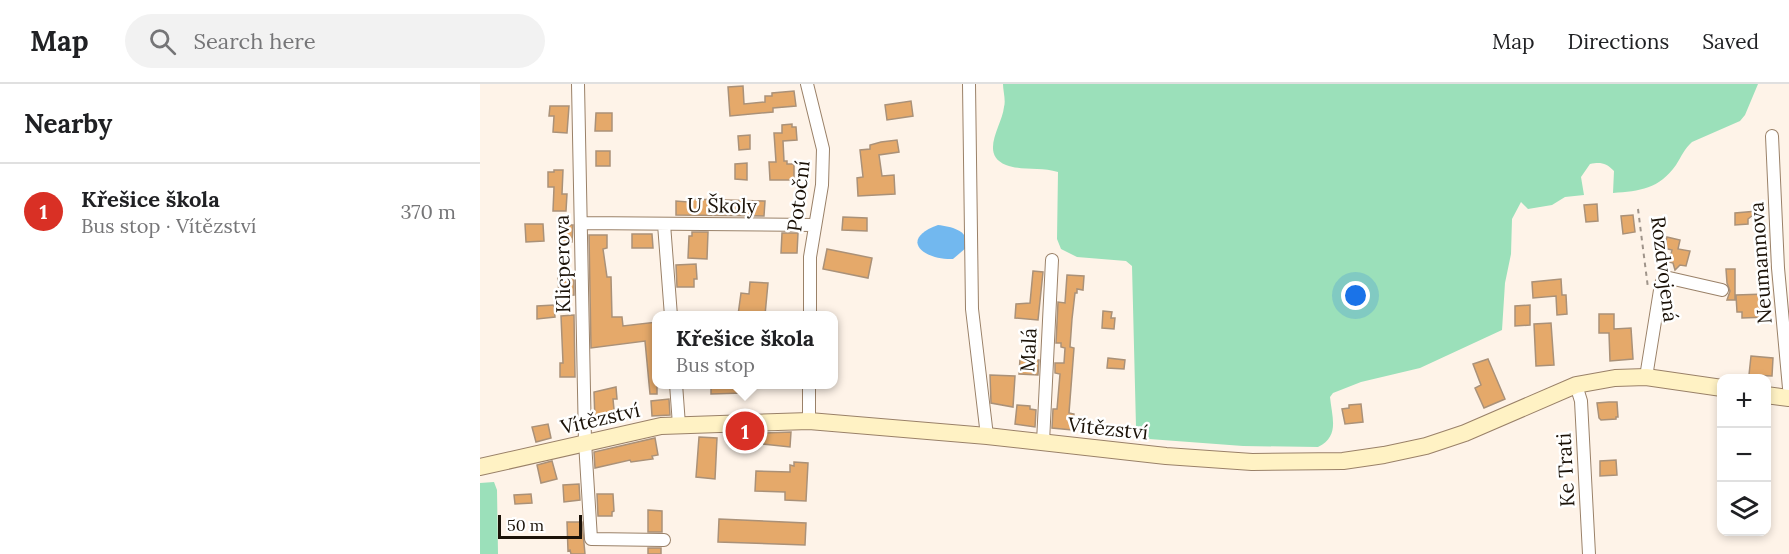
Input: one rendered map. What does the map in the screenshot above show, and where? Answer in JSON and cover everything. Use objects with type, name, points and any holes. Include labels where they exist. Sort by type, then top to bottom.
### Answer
[{"type":"main road","name":"Vítězství","points":[[480,467],[661,426],[809,421],[987,436],[1166,456],[1252,462],[1343,461],[1426,446],[1465,433],[1576,386],[1615,378],[1646,377],[1717,387]]},
{"type":"main road","points":[[1771,396],[1789,398]]},
{"type":"street","name":"Klicperova","points":[[578,84],[585,442],[591,539],[664,540]]},
{"type":"street","name":"Potoční","points":[[807,84],[824,149],[822,185],[810,257],[810,311]]},
{"type":"street","points":[[969,84],[972,309],[987,436]]},
{"type":"street","name":"Neumannova","points":[[1772,136],[1778,268],[1789,388]]},
{"type":"street","name":"U Školy","points":[[581,222],[815,225]]},
{"type":"street","name":"U Školy","points":[[664,224],[671,311]]},
{"type":"street","name":"Malá","points":[[1043,442],[1052,260]]},
{"type":"street","name":"Rozdvojená","points":[[1646,377],[1661,284],[1665,277],[1722,290]]},
{"type":"street","name":"Ke Trati","points":[[1576,386],[1581,401],[1589,554]]},
{"type":"street","points":[[676,389],[679,425]]},
{"type":"street","points":[[809,389],[809,421]]},
{"type":"path","name":"Rozdvojená","points":[[1638,209],[1649,298]]},
{"type":"green space","points":[[1003,84],[1758,84],[1745,115],[1740,121],[1692,142],[1670,173],[1656,184],[1640,190],[1613,193],[1614,171],[1606,165],[1594,163],[1590,164],[1581,177],[1584,195],[1565,197],[1552,205],[1528,209],[1521,202],[1512,219],[1511,254],[1505,283],[1502,330],[1420,368],[1361,382],[1333,393],[1330,397],[1332,432],[1325,443],[1318,447],[1243,446],[1149,439],[1142,435],[1136,427],[1132,266],[1126,261],[1077,257],[1061,249],[1057,239],[1058,172],[1012,167],[998,160],[994,154],[994,139],[1005,104]]},
{"type":"green space","points":[[494,482],[497,490],[498,554],[480,554],[480,483]]},
{"type":"water","points":[[938,225],[958,230],[967,241],[967,247],[953,259],[932,256],[919,248],[917,242],[920,236]]},
{"type":"building","points":[[743,86],[744,104],[765,102],[765,96],[772,96],[772,93],[794,91],[796,106],[773,108],[773,112],[730,116],[728,87]]},
{"type":"building","points":[[911,101],[913,116],[887,120],[885,105]]},
{"type":"building","points":[[550,106],[569,106],[567,133],[553,132],[554,116],[549,116]]},
{"type":"building","points":[[596,113],[612,113],[612,131],[595,131]]},
{"type":"building","points":[[792,124],[792,127],[796,127],[797,140],[783,141],[784,161],[787,161],[787,164],[794,164],[794,180],[770,180],[769,162],[776,162],[774,133],[782,133],[782,125]]},
{"type":"building","points":[[750,135],[750,149],[739,150],[738,136]]},
{"type":"building","points":[[897,140],[899,152],[879,155],[882,176],[894,175],[895,194],[858,196],[857,178],[863,177],[860,150],[870,149],[870,145],[881,142]]},
{"type":"building","points":[[596,151],[610,151],[610,166],[596,166]]},
{"type":"building","points":[[747,163],[747,180],[735,179],[735,164]]},
{"type":"building","points":[[554,170],[563,170],[562,194],[567,194],[566,211],[553,211],[554,187],[548,187],[548,172],[554,172]]},
{"type":"building","points":[[688,199],[765,201],[764,216],[676,215],[676,201],[688,202]]},
{"type":"building","points":[[1597,204],[1598,221],[1586,222],[1584,205]]},
{"type":"building","points":[[1758,211],[1748,219],[1748,224],[1735,225],[1735,213]]},
{"type":"building","points":[[1633,215],[1635,232],[1623,234],[1621,216]]},
{"type":"building","points":[[843,217],[867,218],[867,231],[842,230]]},
{"type":"building","points":[[525,224],[543,224],[544,241],[526,242]]},
{"type":"building","points":[[563,225],[573,225],[572,242],[562,242]]},
{"type":"building","points":[[692,232],[708,232],[707,259],[688,258],[689,236],[692,236]]},
{"type":"building","points":[[782,233],[798,233],[797,253],[781,253]]},
{"type":"building","points":[[632,234],[652,234],[653,248],[632,248]]},
{"type":"building","points":[[589,235],[607,235],[607,248],[603,249],[607,277],[611,277],[612,317],[622,317],[623,326],[652,323],[652,389],[657,389],[657,394],[650,394],[645,341],[591,348]]},
{"type":"building","points":[[1667,237],[1680,240],[1678,249],[1690,251],[1686,266],[1680,265],[1675,270],[1673,263],[1669,262],[1672,250],[1664,248]]},
{"type":"building","points":[[827,249],[872,258],[868,278],[823,269]]},
{"type":"building","points":[[696,264],[697,279],[694,279],[694,287],[677,287],[676,265]]},
{"type":"building","points":[[1726,269],[1735,269],[1735,300],[1727,300],[1730,291]]},
{"type":"building","points":[[1033,271],[1043,272],[1038,320],[1015,318],[1016,304],[1030,303]]},
{"type":"building","points":[[1067,275],[1084,276],[1083,290],[1077,289],[1075,293],[1072,319],[1070,347],[1074,348],[1069,413],[1074,414],[1072,430],[1052,428],[1053,409],[1057,409],[1060,374],[1055,373],[1055,363],[1064,363],[1065,348],[1061,347],[1061,343],[1056,343],[1058,302],[1065,303]]},
{"type":"building","points":[[558,278],[574,278],[574,295],[559,296]]},
{"type":"building","points":[[1561,279],[1562,295],[1566,295],[1567,314],[1557,315],[1556,296],[1533,298],[1532,282]]},
{"type":"building","points":[[750,282],[768,283],[765,311],[739,311],[741,293],[749,294]]},
{"type":"building","points":[[1765,294],[1768,317],[1742,318],[1742,312],[1737,312],[1736,295]]},
{"type":"building","points":[[554,305],[555,317],[537,319],[537,306]]},
{"type":"building","points":[[1530,305],[1530,325],[1515,326],[1515,306]]},
{"type":"building","points":[[1103,311],[1112,312],[1111,318],[1115,318],[1114,329],[1102,328]]},
{"type":"building","points":[[1599,314],[1614,314],[1614,329],[1631,328],[1633,359],[1610,361],[1609,333],[1599,333]]},
{"type":"building","points":[[574,315],[575,377],[560,377],[560,363],[563,363],[561,316]]},
{"type":"building","points":[[1551,323],[1554,365],[1536,366],[1534,324]]},
{"type":"building","points":[[1751,356],[1773,358],[1772,376],[1771,374],[1749,374]]},
{"type":"building","points":[[1108,358],[1125,360],[1124,369],[1107,368]]},
{"type":"building","points":[[1020,359],[1039,360],[1038,375],[1019,374]]},
{"type":"building","points":[[1488,359],[1505,399],[1484,408],[1475,388],[1481,385],[1473,364]]},
{"type":"building","points":[[990,375],[1015,376],[1013,407],[991,403]]},
{"type":"building","points":[[616,387],[617,399],[613,399],[615,420],[595,421],[594,392]]},
{"type":"building","points":[[711,389],[743,389],[743,393],[711,394]]},
{"type":"building","points":[[669,399],[670,415],[652,416],[651,401]]},
{"type":"building","points":[[1617,402],[1618,417],[1616,419],[1601,420],[1599,418],[1597,403]]},
{"type":"building","points":[[1361,404],[1363,422],[1345,424],[1342,409],[1349,408],[1349,405]]},
{"type":"building","points":[[1017,405],[1030,406],[1030,409],[1036,410],[1035,427],[1015,424]]},
{"type":"building","points":[[548,424],[551,438],[536,442],[532,427]]},
{"type":"building","points":[[791,432],[790,447],[763,444],[765,433]]},
{"type":"building","points":[[699,437],[717,438],[715,479],[696,477]]},
{"type":"building","points":[[655,438],[658,455],[652,456],[653,459],[631,462],[630,460],[595,468],[594,452]]},
{"type":"building","points":[[1616,460],[1617,475],[1600,476],[1600,461]]},
{"type":"building","points":[[552,461],[557,479],[541,483],[537,465]]},
{"type":"building","points":[[794,462],[808,463],[806,501],[785,500],[785,492],[755,491],[756,471],[790,472],[790,465],[794,466]]},
{"type":"building","points":[[579,484],[580,500],[564,502],[563,485]]},
{"type":"building","points":[[531,494],[532,503],[515,504],[514,495]]},
{"type":"building","points":[[597,494],[613,494],[612,516],[598,516]]},
{"type":"building","points":[[648,510],[662,511],[662,532],[648,532]]},
{"type":"building","points":[[719,519],[806,523],[805,545],[718,542]]},
{"type":"building","points":[[567,522],[582,522],[585,554],[571,554],[570,550],[568,551]]},
{"type":"building","points":[[648,548],[661,548],[661,554],[648,554]]},
{"type":"place","name":"Křešice škola","points":[[745,431]]}]
